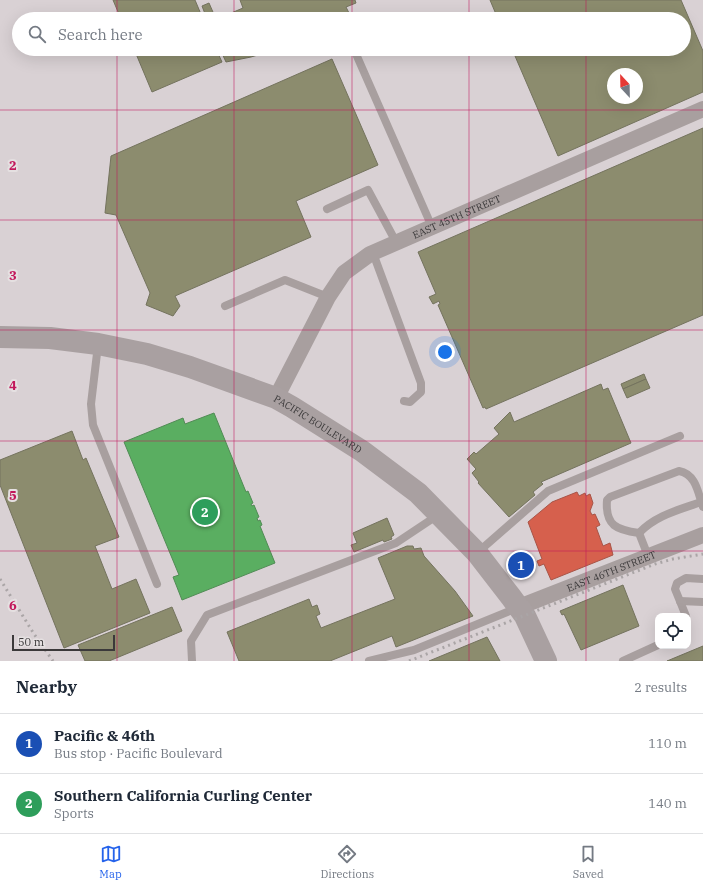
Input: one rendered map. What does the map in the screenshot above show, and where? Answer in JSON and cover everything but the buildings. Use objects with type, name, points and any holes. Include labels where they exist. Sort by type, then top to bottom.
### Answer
[{"type":"main road","name":"PACIFIC BOULEVARD","points":[[0,337],[50,338],[98,344],[147,354],[190,367],[276,398],[362,451],[418,493],[477,554],[519,607],[546,661]]},
{"type":"street","name":"EAST 45TH STREET","points":[[276,398],[328,297],[344,272],[373,253],[396,242],[703,109]]},
{"type":"street","name":"EAST 46TH STREET","points":[[519,607],[703,535]]},
{"type":"lane","points":[[357,56],[432,227]]},
{"type":"lane","points":[[327,209],[368,190],[396,242]]},
{"type":"lane","points":[[373,253],[420,383],[421,392],[410,402],[404,401]]},
{"type":"lane","points":[[225,306],[285,280],[328,297]]},
{"type":"lane","points":[[98,344],[90,404],[93,425],[157,584]]},
{"type":"lane","points":[[477,554],[548,491],[680,436]]},
{"type":"lane","points":[[679,471],[687,472],[691,476],[702,505],[662,516],[652,521],[639,533],[621,530],[614,526],[606,507],[607,500],[610,497],[679,471]]},
{"type":"lane","points":[[192,661],[191,641],[207,615],[396,543],[439,514]]},
{"type":"lane","points":[[639,533],[648,556]]},
{"type":"lane","points":[[685,613],[675,589],[676,583],[686,578],[703,578]]},
{"type":"lane","points":[[680,601],[703,602]]},
{"type":"lane","points":[[369,661],[414,650],[519,607]]},
{"type":"lane","points":[[622,661],[655,646]]},
{"type":"shaded area","points":[[0,0],[703,0],[703,661],[0,661]]},
{"type":"railway","points":[[409,661],[655,564],[673,559],[703,554]]},
{"type":"railway","points":[[0,579],[34,634],[53,661]]},
{"type":"place","name":"Southern California Curling Center","points":[[205,512]]},
{"type":"place","name":"Pacific & 46th","points":[[521,565]]}]
